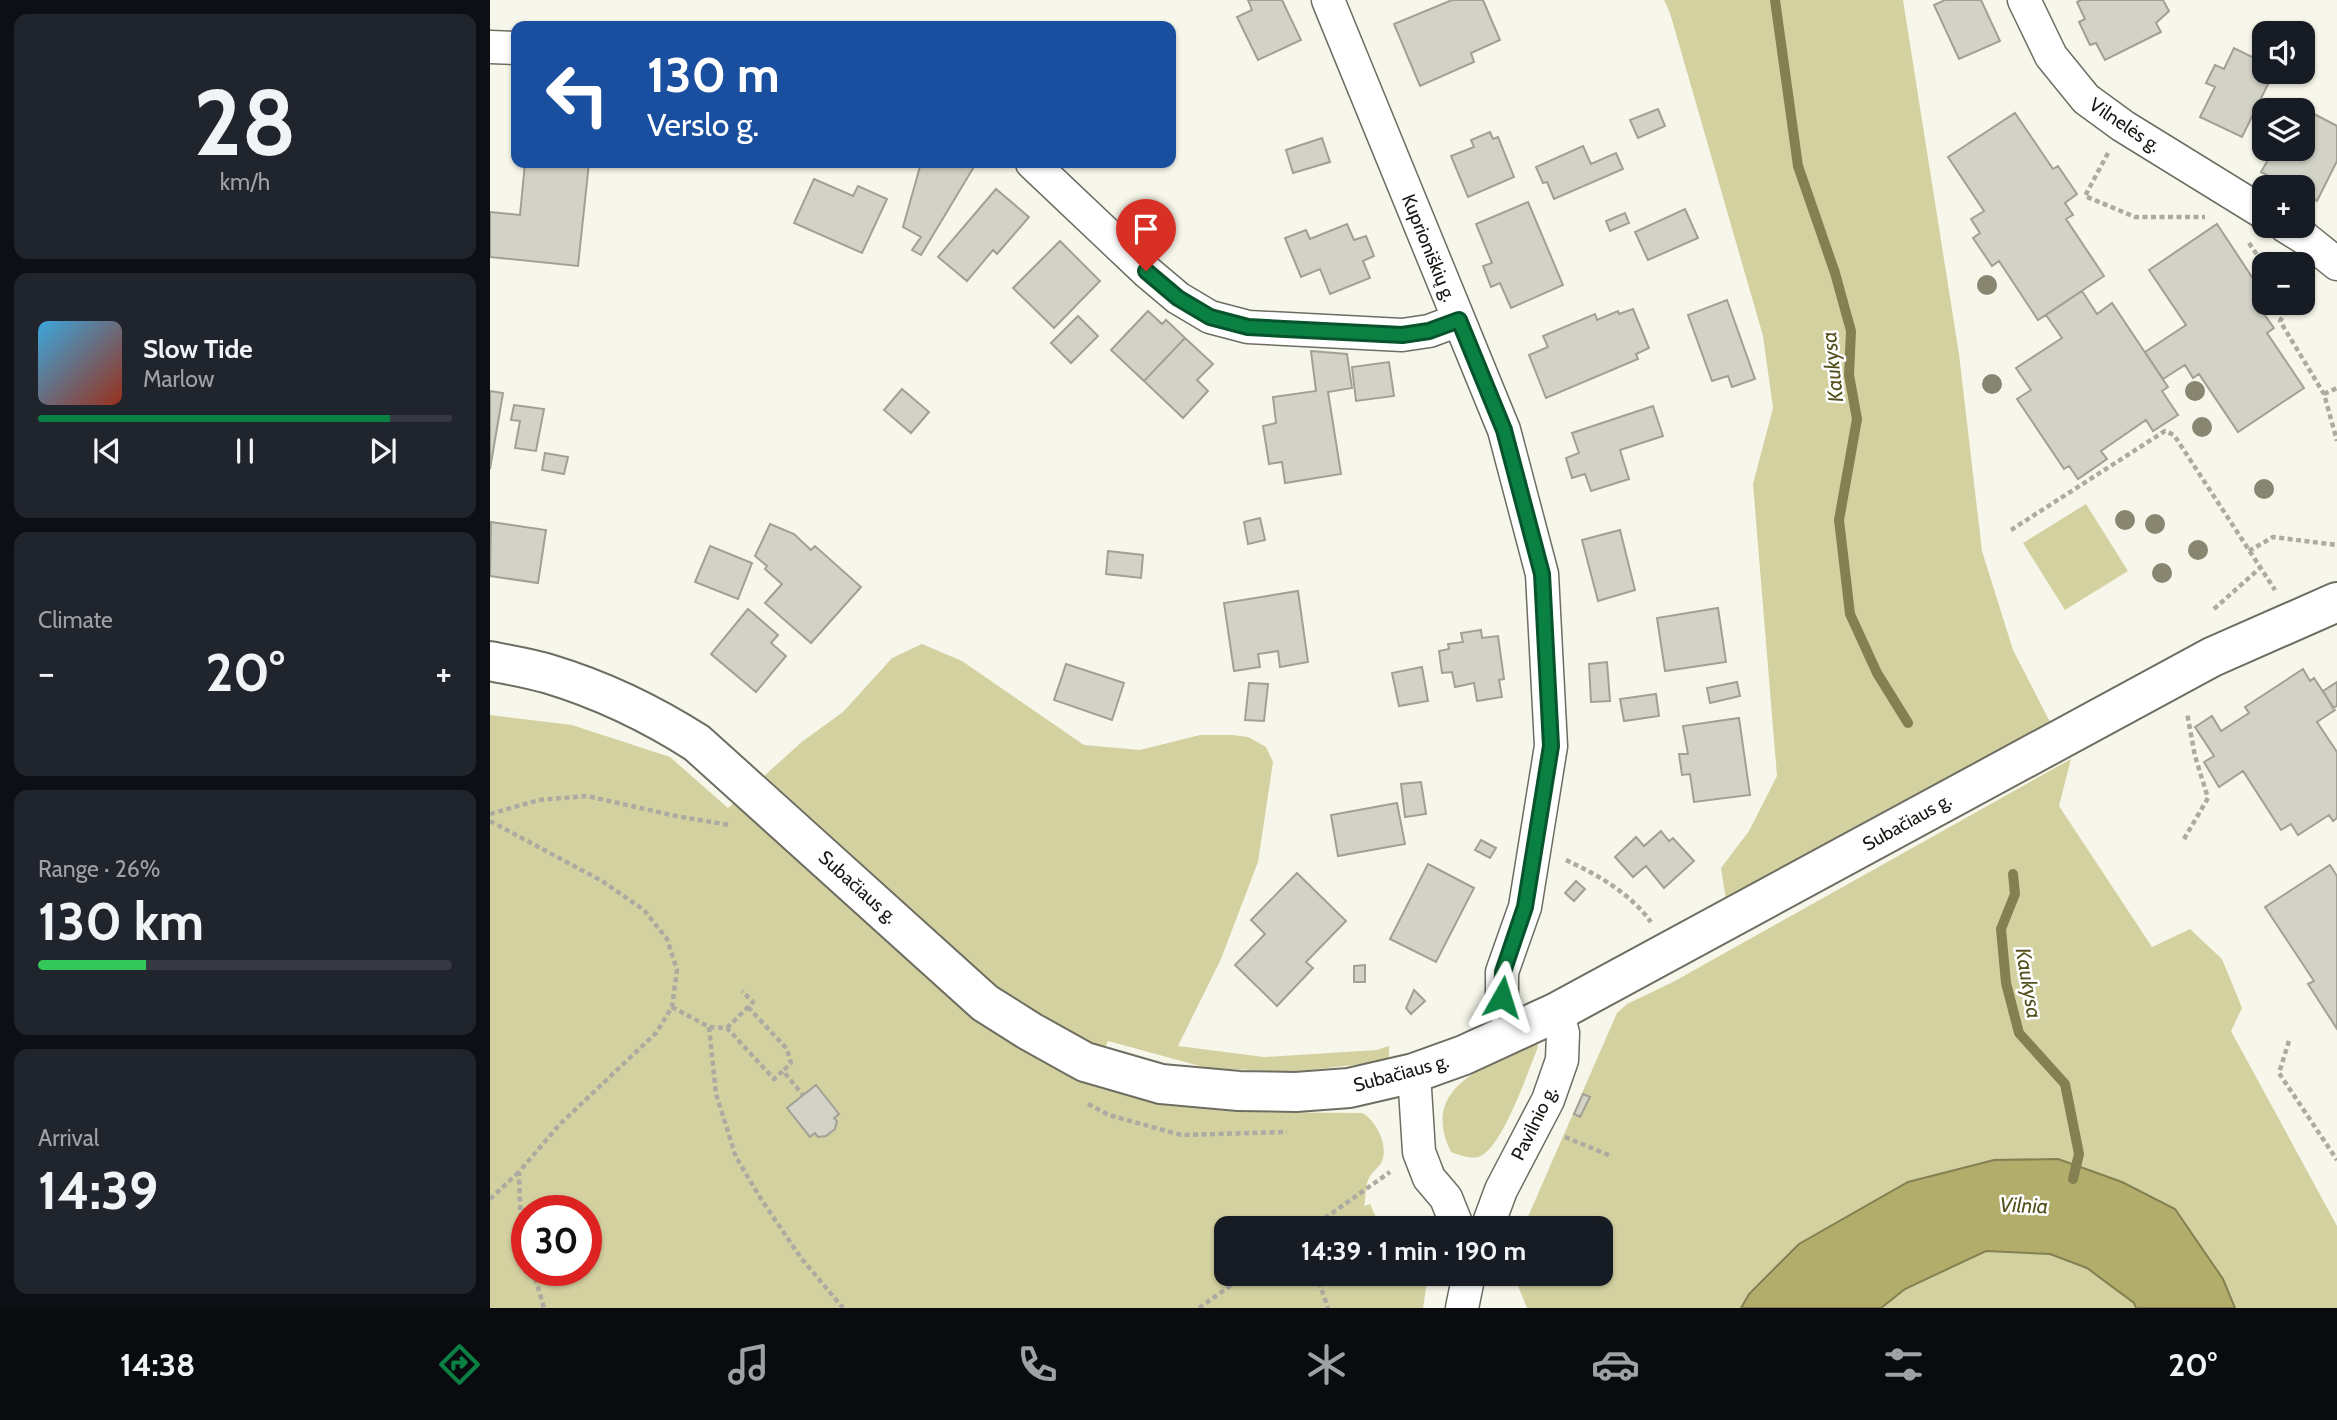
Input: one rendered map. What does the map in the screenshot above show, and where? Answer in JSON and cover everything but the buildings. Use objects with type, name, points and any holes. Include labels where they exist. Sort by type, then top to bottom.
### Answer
[{"type":"street","name":"Kuprioniškių g.","points":[[1328,0],[1504,430],[1542,574],[1551,746],[1525,907],[1503,972],[1502,997],[1513,1034]]},
{"type":"street","name":"Vilnelės g.","points":[[2024,0],[2051,56],[2086,99],[2123,126],[2252,207]]},
{"type":"street","points":[[490,47],[511,48]]},
{"type":"street","points":[[1037,168],[1146,271],[1178,298],[1210,317],[1248,327],[1402,335],[1429,331],[1459,320]]},
{"type":"street","points":[[2304,238],[2337,264]]},
{"type":"street","name":"Subačiaus g.","points":[[490,661],[547,673],[608,695],[653,716],[697,743],[985,1003],[1085,1062],[1161,1084],[1238,1091],[1296,1092],[1349,1088],[1414,1073],[1513,1034],[1672,951],[2180,673],[2337,603]]},
{"type":"street","name":"Pavilnio g.","points":[[1491,1216],[1501,1190],[1548,1100],[1562,1060],[1563,1033],[1557,1012]]},
{"type":"street","points":[[1414,1073],[1419,1152],[1429,1178],[1446,1198],[1453,1216]]},
{"type":"street","points":[[1446,1198],[1472,1201],[1501,1190]]},
{"type":"path","points":[[2123,126],[2085,196],[2134,217],[2217,217]]},
{"type":"path","points":[[2284,315],[2280,321],[2324,394],[2337,441]]},
{"type":"path","points":[[2324,394],[2337,388]]},
{"type":"path","points":[[2011,530],[2165,431],[2174,435],[2295,620]]},
{"type":"path","points":[[2249,551],[2273,537],[2337,545]]},
{"type":"path","points":[[2214,609],[2260,568]]},
{"type":"path","points":[[2180,673],[2195,756],[2208,798],[2184,839]]},
{"type":"path","points":[[490,821],[602,881],[644,910],[667,939],[677,970],[672,1007],[656,1033],[559,1125],[491,1200]]},
{"type":"path","points":[[1534,851],[1567,860],[1611,884],[1641,908],[1672,951]]},
{"type":"path","points":[[727,1028],[752,1002],[742,991]]},
{"type":"path","points":[[672,1007],[709,1027],[727,1028],[775,1079],[792,1063],[787,1049],[748,1007]]},
{"type":"path","points":[[709,1027],[716,1094],[736,1157],[801,1258],[843,1308]]},
{"type":"path","points":[[2289,1041],[2279,1073],[2337,1160]]},
{"type":"path","points":[[783,1071],[803,1095]]},
{"type":"path","points":[[1558,1134],[1611,1156]]},
{"type":"path","points":[[1328,1216],[1419,1152]]},
{"type":"path","points":[[519,1172],[520,1195]]},
{"type":"path","points":[[538,1286],[544,1308]]},
{"type":"path","points":[[1199,1308],[1230,1286]]},
{"type":"path","points":[[1320,1286],[1328,1308]]},
{"type":"shaded area","points":[[1664,0],[1903,0],[1959,354],[1982,551],[2013,650],[2050,722],[1726,900],[1721,868],[1749,831],[1777,776],[1753,484],[1773,408],[1763,336]]},
{"type":"shaded area","points":[[2086,504],[2128,571],[2065,610],[2023,543]]},
{"type":"shaded area","points":[[922,644],[962,661],[1084,745],[1140,750],[1200,735],[1233,735],[1248,737],[1266,747],[1273,762],[1258,862],[1221,959],[1178,1046],[1264,1057],[1377,1050],[1389,1046],[1389,1061],[1291,1072],[1207,1068],[1108,1041],[1092,1075],[1140,1093],[1250,1112],[1362,1113],[1367,1116],[1380,1133],[1384,1148],[1381,1163],[1368,1181],[1364,1206],[1370,1204],[1376,1216],[1214,1216],[1214,1286],[1426,1286],[1423,1308],[490,1308],[490,715],[572,725],[670,757],[728,808],[803,741],[843,712],[892,658]]},
{"type":"shaded area","points":[[2071,759],[2059,806],[2152,947],[2190,929],[2222,959],[2242,1008],[2231,1031],[2337,1226],[2337,1308],[2235,1308],[2223,1279],[2175,1209],[2122,1182],[2058,1159],[1749,1294],[1741,1308],[1527,1308],[1518,1286],[1613,1286],[1613,1216],[1528,1216],[1617,1013],[1627,1004],[1673,982]]},
{"type":"shaded area","points":[[1537,1044],[1538,1047],[1513,1108],[1496,1140],[1478,1157],[1451,1152],[1443,1129],[1444,1111],[1450,1095],[1478,1071]]},
{"type":"shaded area","points":[[1986,1251],[2050,1254],[2087,1267],[2134,1303],[2136,1308],[1881,1308],[1904,1289]]},
{"type":"water","name":"Vilnia","points":[[2058,1159],[2122,1182],[2175,1209],[2223,1279],[2235,1308],[2136,1308],[2134,1303],[2087,1268],[2050,1254],[1986,1251],[1905,1289],[1881,1308],[1741,1308],[1749,1294],[1799,1244],[1908,1182],[1994,1160]]},
{"type":"waterway","name":"Kaukysa","points":[[1775,0],[1798,166],[1835,273],[1851,331],[1849,375],[1857,419],[1839,520],[1850,614],[1877,673],[1908,723]]},
{"type":"waterway","name":"Kaukysa","points":[[2013,874],[2015,894],[2001,929],[2006,983],[2019,1033],[2065,1084],[2079,1154],[2073,1179]]},
{"type":"route","points":[[1146,271],[1178,298],[1210,317],[1248,327],[1402,335],[1429,331],[1459,320],[1504,430],[1542,574],[1551,746],[1525,907],[1503,972],[1502,997]]}]
